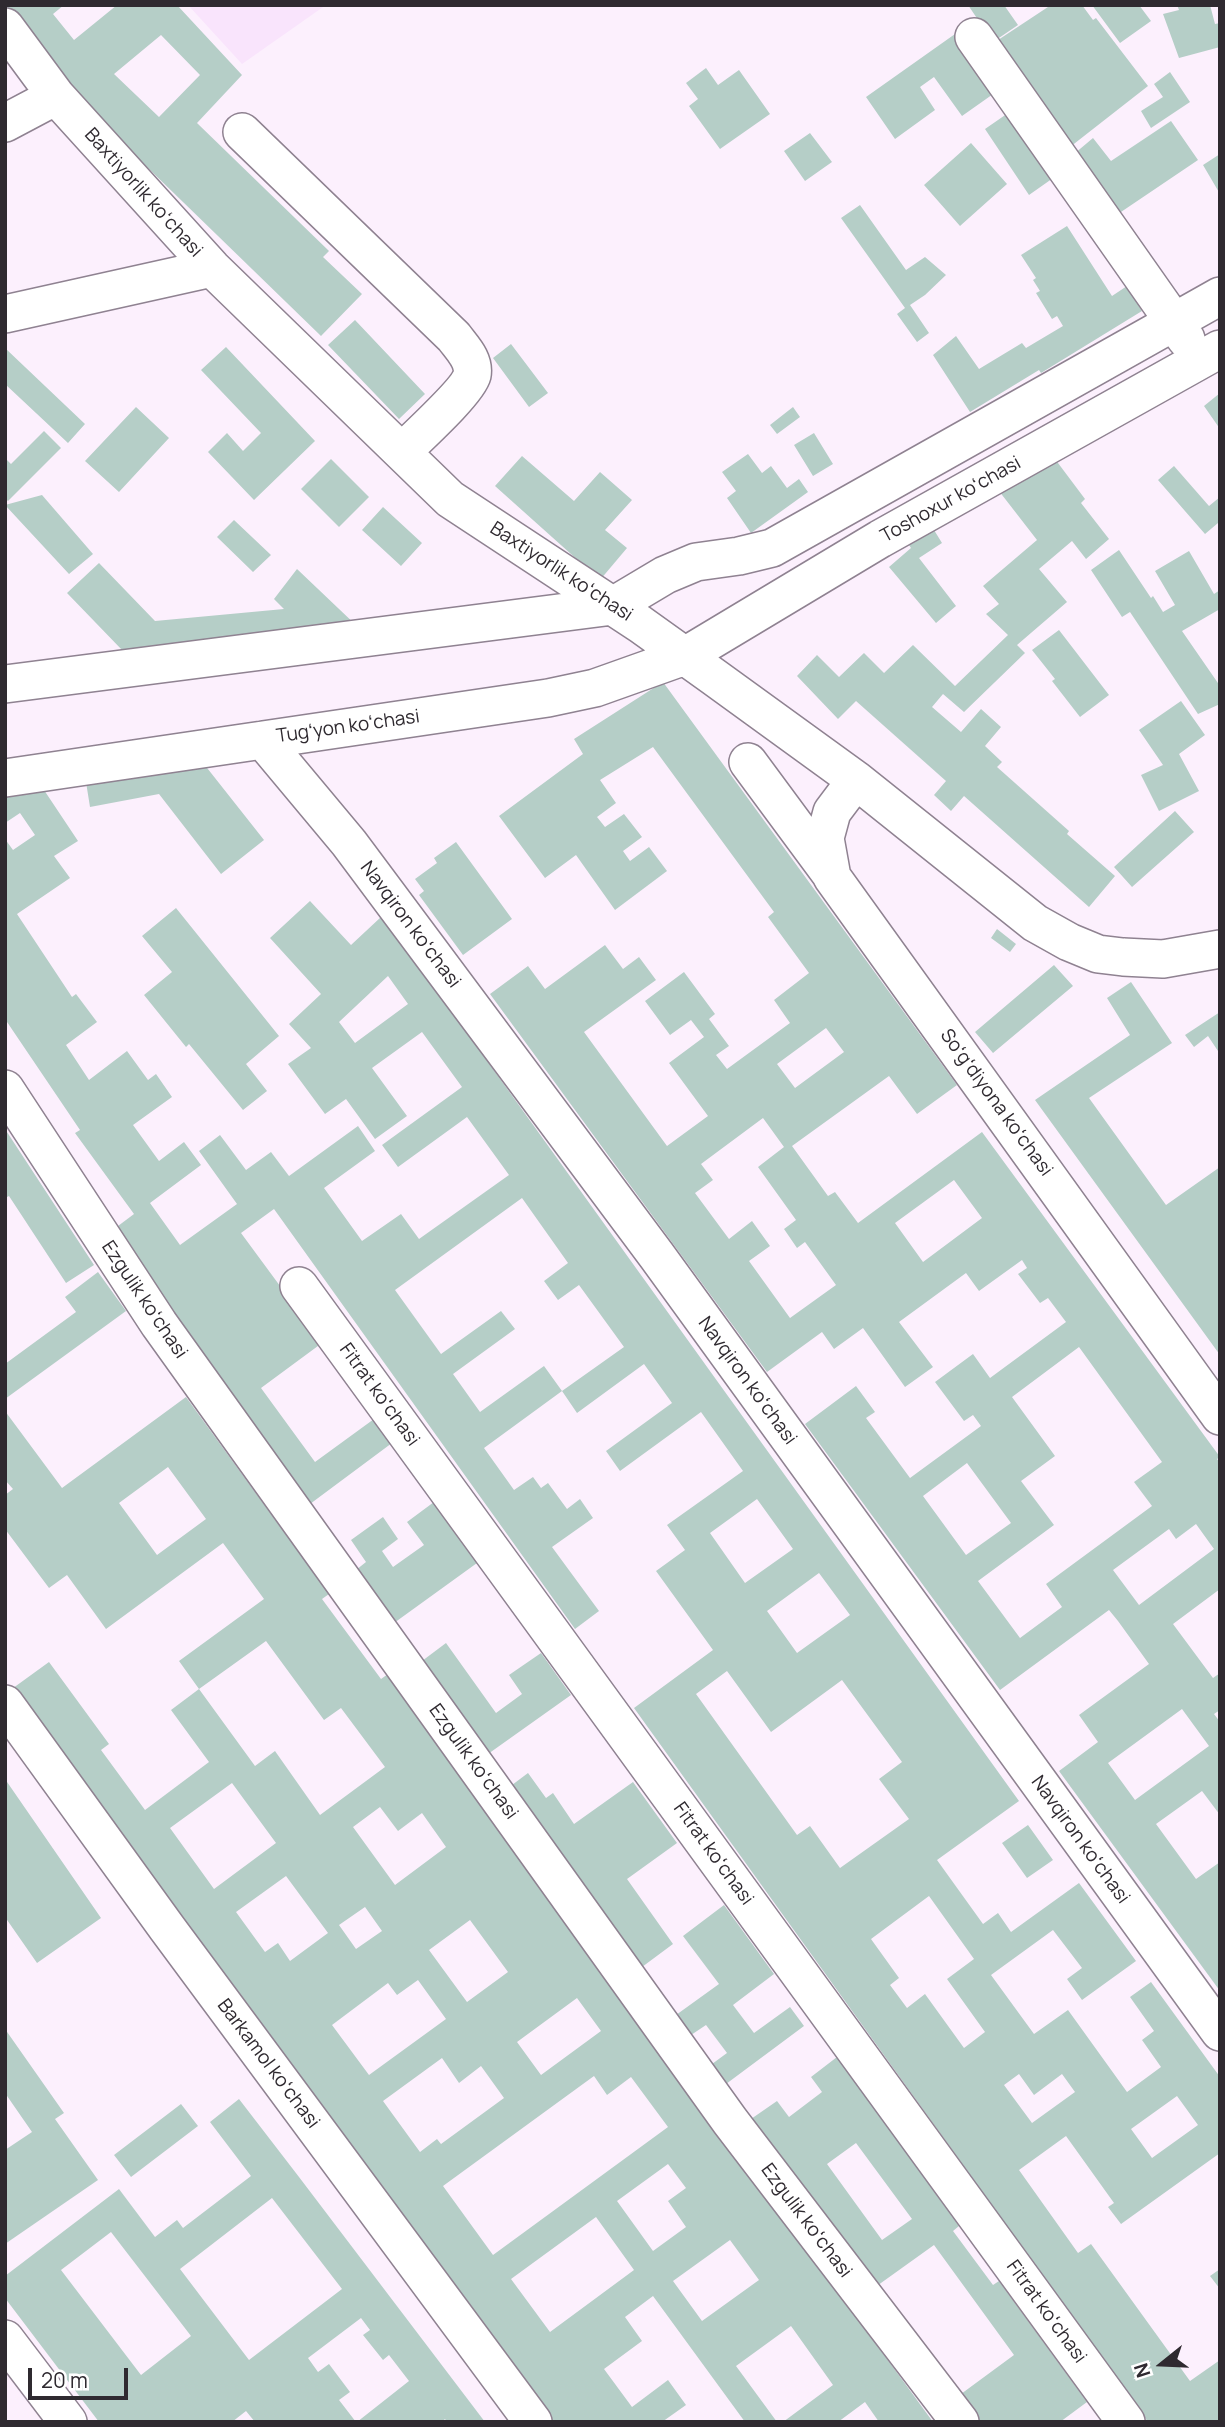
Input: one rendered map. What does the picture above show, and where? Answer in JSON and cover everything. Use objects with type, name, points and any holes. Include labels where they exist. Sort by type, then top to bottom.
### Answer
[{"type":"street","name":"Baxtiyorlik koʻchasi","points":[[5,27],[56,96],[212,268],[450,499],[685,656],[856,780],[1035,923],[1098,954],[1163,959],[1220,949]]},
{"type":"street","points":[[974,37],[1173,321],[1210,354]]},
{"type":"street","points":[[5,122],[56,96]]},
{"type":"street","points":[[242,132],[454,337],[470,358],[471,375],[464,389],[402,452]]},
{"type":"street","points":[[5,314],[212,268]]},
{"type":"street","points":[[5,684],[613,606],[665,575],[696,562],[772,548],[1220,296]]},
{"type":"street","name":"Toshoxur koʻchasi","points":[[685,656],[880,540],[1210,354]]},
{"type":"street","points":[[1022,406],[1050,446]]},
{"type":"street","name":"Tugʻyon koʻchasi","points":[[5,778],[548,698],[596,688],[685,656]]},
{"type":"street","name":"Navqiron koʻchasi","points":[[263,740],[349,843],[649,1245],[1220,2032]]},
{"type":"street","points":[[748,762],[832,877]]},
{"type":"street","name":"Soʻgʻdiyona koʻchasi","points":[[856,780],[832,812],[825,838],[832,877],[1220,1416]]},
{"type":"street","name":"Ezgulik koʻchasi","points":[[5,1089],[159,1324],[730,2121],[960,2422]]},
{"type":"street","name":"Fitrat koʻchasi","points":[[299,1286],[1126,2422]]},
{"type":"street","name":"Barkamol koʻchasi","points":[[5,1704],[167,1928],[533,2422]]},
{"type":"street","points":[[5,2339],[68,2422]]},
{"type":"shaded area","points":[[188,5],[326,5],[242,64]]},
{"type":"building","points":[[5,5],[64,5],[53,14],[74,40],[117,5],[177,5],[242,75],[197,123],[329,251],[323,257],[362,294],[321,336],[80,102],[5,10]],"holes":[[[161,35],[200,75],[159,117],[114,74]]]},
{"type":"building","points":[[968,5],[1004,5],[1018,25],[993,42]]},
{"type":"building","points":[[1051,5],[1082,5],[1093,20],[1096,18],[1148,86],[1070,147],[995,42]]},
{"type":"building","points":[[1092,5],[1139,5],[1151,21],[1120,43]]},
{"type":"building","points":[[1177,5],[1210,5],[1215,24],[1220,23],[1220,47],[1179,58],[1163,14],[1179,10]]},
{"type":"building","points":[[955,34],[996,92],[962,116],[934,77],[920,87],[935,110],[895,139],[866,97]]},
{"type":"building","points":[[706,68],[718,85],[739,70],[770,114],[720,149],[689,106],[698,99],[686,83]]},
{"type":"building","points":[[1170,72],[1190,102],[1151,128],[1141,111],[1163,97],[1154,84]]},
{"type":"building","points":[[1011,111],[1056,176],[1029,195],[985,129]]},
{"type":"building","points":[[1171,121],[1198,160],[1118,214],[1074,154],[1093,138],[1111,161]]},
{"type":"building","points":[[810,133],[832,162],[805,181],[784,151]]},
{"type":"building","points":[[971,143],[1007,184],[960,226],[924,185]]},
{"type":"building","points":[[1220,154],[1220,194],[1203,165]]},
{"type":"building","points":[[860,205],[906,270],[925,257],[946,275],[910,305],[929,333],[917,342],[897,314],[905,308],[841,218]]},
{"type":"building","points":[[1067,226],[1112,296],[1127,286],[1142,311],[1041,373],[1039,370],[970,412],[933,355],[956,336],[979,369],[1022,343],[1026,348],[1063,326],[1057,316],[1052,319],[1036,293],[1040,291],[1033,280],[1036,278],[1021,255]]},
{"type":"building","points":[[355,320],[425,394],[399,419],[328,345]]},
{"type":"building","points":[[511,344],[548,393],[529,407],[493,358]]},
{"type":"building","points":[[226,347],[315,441],[254,500],[208,452],[227,433],[243,451],[261,433],[201,370]]},
{"type":"building","points":[[5,348],[85,424],[68,443],[5,384]]},
{"type":"building","points":[[1220,393],[1220,429],[1204,406]]},
{"type":"building","points":[[136,407],[169,438],[119,492],[85,461]]},
{"type":"building","points":[[793,407],[800,417],[777,434],[770,425]]},
{"type":"building","points":[[44,431],[61,448],[8,501],[5,498],[5,458],[11,464]]},
{"type":"building","points":[[814,433],[833,464],[813,476],[794,445]]},
{"type":"building","points":[[748,454],[762,473],[771,466],[787,488],[799,479],[808,492],[751,533],[727,498],[736,491],[722,472]]},
{"type":"building","points":[[522,456],[574,501],[600,472],[632,500],[605,530],[627,548],[600,580],[495,486]]},
{"type":"building","points":[[331,459],[369,497],[339,527],[301,489]]},
{"type":"building","points":[[1055,459],[1085,499],[1081,503],[1109,539],[1086,559],[1072,541],[1039,569],[1067,602],[1017,645],[1025,653],[964,712],[943,694],[932,707],[961,732],[981,709],[1001,727],[985,746],[1002,762],[997,767],[1115,876],[1089,907],[964,796],[951,811],[934,795],[946,781],[856,701],[838,719],[797,676],[817,655],[839,677],[864,653],[884,673],[913,645],[955,686],[1008,635],[986,614],[999,604],[983,586],[1037,540],[999,491],[1029,472],[1032,476]]},
{"type":"building","points":[[1174,466],[1209,506],[1220,497],[1220,526],[1218,523],[1205,534],[1158,480]]},
{"type":"building","points":[[42,495],[93,554],[69,574],[5,505]]},
{"type":"building","points":[[383,507],[422,543],[401,566],[362,530]]},
{"type":"building","points":[[234,520],[271,555],[253,572],[217,537]]},
{"type":"building","points":[[934,530],[942,543],[919,558],[956,606],[936,623],[889,567],[911,548],[909,545]]},
{"type":"building","points":[[1119,550],[1163,612],[1175,605],[1155,571],[1189,551],[1214,594],[1220,590],[1220,609],[1182,631],[1220,686],[1220,704],[1198,714],[1130,612],[1122,617],[1091,570]]},
{"type":"building","points":[[99,563],[155,621],[284,609],[274,599],[297,569],[359,628],[123,651],[67,593]]},
{"type":"building","points":[[1059,630],[1109,695],[1080,717],[1032,650]]},
{"type":"building","points":[[663,682],[957,1085],[917,1114],[889,1076],[792,1146],[828,1196],[835,1192],[858,1223],[982,1132],[1220,1457],[1217,1459],[1220,1463],[1220,1589],[1173,1624],[1213,1678],[1220,1673],[1220,1710],[1214,1714],[1220,1722],[1220,1815],[1202,1791],[1156,1824],[1196,1879],[1220,1862],[1220,1991],[1059,1771],[1098,1742],[1079,1715],[1149,1664],[1118,1621],[1109,1610],[1000,1690],[805,1424],[856,1386],[875,1412],[866,1418],[910,1478],[981,1426],[973,1415],[964,1421],[935,1382],[973,1354],[990,1378],[1066,1322],[1048,1298],[1040,1303],[1018,1274],[1027,1268],[1022,1260],[979,1291],[966,1273],[899,1322],[933,1367],[905,1387],[863,1328],[834,1349],[822,1332],[767,1372],[490,994],[528,966],[545,989],[605,945],[623,969],[639,957],[656,980],[584,1032],[667,1146],[708,1116],[669,1063],[704,1037],[691,1020],[670,1035],[645,1001],[684,972],[715,1014],[709,1019],[729,1046],[716,1055],[727,1069],[790,1023],[774,1000],[809,973],[768,917],[774,912],[653,747],[600,780],[616,803],[597,817],[605,827],[624,814],[642,837],[623,851],[630,861],[649,847],[667,871],[615,910],[576,855],[545,878],[499,816],[583,754],[574,739]],"holes":[[[826,1028],[844,1052],[795,1088],[777,1064]],[[763,1118],[784,1147],[758,1167],[796,1220],[784,1229],[797,1248],[805,1242],[836,1285],[790,1318],[749,1261],[770,1246],[752,1221],[729,1239],[695,1193],[713,1180],[701,1164]],[[954,1180],[982,1218],[923,1262],[895,1223]],[[1079,1347],[1162,1462],[1134,1482],[1152,1506],[1046,1584],[1062,1607],[1020,1638],[978,1581],[1054,1525],[1021,1481],[1055,1456],[1012,1397]],[[967,1463],[1011,1523],[966,1555],[923,1496]],[[1196,1524],[1214,1549],[1139,1605],[1113,1570],[1169,1529],[1176,1539]],[[1182,1709],[1209,1746],[1135,1800],[1108,1763]]]},
{"type":"building","points":[[1181,701],[1205,735],[1179,754],[1199,791],[1159,811],[1141,775],[1163,765],[1139,730]]},
{"type":"building","points":[[200,759],[264,840],[221,874],[159,794],[90,807],[86,782]]},
{"type":"building","points":[[38,781],[78,841],[54,856],[70,878],[17,914],[72,997],[76,994],[97,1022],[66,1045],[89,1080],[127,1051],[148,1080],[156,1074],[172,1097],[133,1125],[159,1161],[184,1142],[201,1165],[150,1203],[180,1245],[237,1204],[199,1151],[220,1135],[246,1170],[271,1152],[289,1176],[358,1126],[375,1151],[324,1188],[362,1241],[401,1214],[419,1239],[509,1175],[467,1117],[398,1167],[382,1145],[462,1087],[422,1032],[372,1068],[407,1116],[375,1139],[346,1099],[325,1114],[288,1064],[311,1048],[289,1024],[321,994],[270,938],[310,901],[351,945],[381,917],[414,952],[411,955],[1019,1801],[937,1860],[983,1924],[998,1913],[1011,1932],[1079,1883],[1136,1961],[1082,2000],[1067,1979],[1082,1968],[1053,1930],[991,1975],[1034,2034],[1068,2010],[1127,2092],[1161,2067],[1142,2040],[1154,2031],[1130,1997],[1151,1982],[1220,2077],[1220,2153],[1121,2224],[1108,2207],[1114,2203],[1066,2136],[1019,2170],[1078,2253],[1091,2244],[1190,2381],[1220,2360],[1220,2422],[1148,2422],[634,1708],[713,1650],[656,1571],[685,1550],[667,1525],[743,1471],[701,1412],[620,1471],[606,1451],[672,1403],[644,1364],[577,1413],[562,1391],[484,1448],[514,1490],[533,1477],[541,1488],[548,1483],[567,1509],[580,1499],[593,1518],[552,1547],[599,1611],[575,1629],[274,1209],[241,1233],[322,1343],[261,1388],[315,1462],[374,1419],[392,1443],[310,1504],[110,1232],[134,1214],[75,1133],[80,1130],[5,1019],[5,839],[13,850],[35,835],[20,813],[5,823],[5,785]],"holes":[[[388,976],[408,1004],[355,1043],[339,1022]],[[522,1198],[568,1263],[544,1281],[558,1300],[579,1285],[624,1347],[562,1391],[544,1366],[480,1412],[453,1374],[515,1329],[501,1311],[441,1354],[395,1290]],[[757,1499],[793,1549],[745,1583],[710,1533]],[[819,1573],[850,1615],[797,1653],[767,1611]],[[727,1671],[771,1732],[842,1680],[902,1762],[879,1779],[909,1819],[840,1868],[810,1826],[797,1835],[696,1694]],[[929,1896],[974,1959],[947,1979],[985,2032],[964,2048],[925,1994],[907,2008],[890,1985],[899,1978],[871,1939]],[[1019,2074],[1034,2095],[1062,2074],[1075,2092],[1032,2123],[1004,2085]],[[1177,2096],[1198,2125],[1152,2158],[1131,2129]]]},
{"type":"building","points":[[1175,811],[1194,832],[1132,887],[1114,867]]},
{"type":"building","points":[[456,842],[512,919],[463,955],[419,895],[424,891],[415,879],[437,863],[434,858]]},
{"type":"building","points":[[176,908],[279,1036],[246,1064],[267,1091],[243,1110],[189,1044],[186,1047],[144,995],[172,972],[142,936]]},
{"type":"building","points":[[997,929],[1016,944],[1010,952],[991,938]]},
{"type":"building","points":[[1054,965],[1073,986],[993,1053],[975,1032]]},
{"type":"building","points":[[1131,982],[1172,1043],[1089,1098],[1166,1205],[1220,1167],[1220,1355],[1035,1100],[1130,1035],[1107,998]]},
{"type":"building","points":[[1220,1012],[1220,1054],[1208,1036],[1194,1047],[1185,1035]]},
{"type":"building","points":[[5,1129],[94,1265],[66,1283],[9,1196],[5,1198]]},
{"type":"building","points":[[98,1272],[126,1311],[5,1399],[5,1364],[76,1312],[65,1297]]},
{"type":"building","points":[[186,1397],[329,1594],[322,1599],[381,1679],[388,1674],[933,2422],[879,2422],[865,2402],[838,2422],[783,2422],[833,2385],[791,2326],[736,2366],[777,2422],[745,2422],[653,2296],[625,2317],[642,2341],[604,2369],[632,2407],[668,2380],[686,2405],[662,2422],[542,2422],[9,1691],[49,1662],[109,1744],[101,1750],[145,1810],[209,1762],[171,1710],[199,1689],[179,1661],[264,1599],[223,1543],[106,1629],[67,1575],[49,1588],[5,1529],[5,1495],[13,1489],[5,1480],[5,1411],[62,1488]],"holes":[[[168,1467],[206,1519],[157,1555],[119,1503]],[[266,1641],[324,1720],[341,1708],[385,1767],[320,1815],[275,1751],[255,1766],[199,1689]],[[232,1783],[276,1843],[214,1889],[170,1828]],[[380,1807],[398,1831],[422,1813],[446,1847],[395,1885],[353,1827]],[[286,1876],[328,1933],[290,1961],[278,1943],[265,1952],[236,1912]],[[365,1907],[382,1931],[356,1949],[339,1925]],[[470,1920],[508,1972],[467,2002],[429,1950]],[[418,1980],[446,2019],[369,2075],[332,2025],[388,1983],[397,1995]],[[577,1998],[601,2031],[541,2075],[517,2042]],[[442,2058],[459,2083],[481,2066],[504,2098],[441,2144],[437,2139],[420,2152],[383,2101]],[[594,2076],[607,2095],[631,2077],[668,2127],[493,2255],[443,2186]],[[668,2164],[686,2188],[668,2201],[686,2227],[653,2251],[617,2201]],[[596,2217],[634,2270],[550,2332],[511,2279]],[[730,2240],[759,2280],[702,2321],[673,2281]]]},
{"type":"building","points":[[434,1502],[477,1563],[394,1623],[356,1570],[366,1562],[351,1540],[383,1517],[398,1539],[382,1551],[393,1567],[424,1545],[407,1522]]},
{"type":"building","points":[[446,1643],[496,1713],[522,1694],[509,1675],[541,1653],[571,1695],[488,1754],[422,1661]]},
{"type":"building","points":[[528,1773],[546,1798],[553,1793],[574,1824],[633,1782],[677,1843],[627,1879],[673,1944],[642,1967],[512,1785]]},
{"type":"building","points":[[5,1779],[101,1918],[37,1963],[5,1917]]},
{"type":"building","points":[[1028,1825],[1053,1860],[1027,1878],[1002,1843]]},
{"type":"building","points":[[724,1905],[774,1974],[733,2005],[754,2033],[790,2007],[804,2026],[726,2084],[712,2064],[727,2053],[706,2025],[691,2035],[676,2015],[719,1984],[683,1936]]},
{"type":"building","points":[[5,2029],[64,2113],[55,2119],[98,2180],[5,2244],[5,2150],[32,2132],[5,2093]]},
{"type":"building","points":[[837,2057],[959,2226],[953,2231],[993,2285],[999,2281],[1087,2402],[1060,2422],[981,2422],[961,2394],[1014,2355],[934,2245],[874,2288],[751,2119],[777,2101],[789,2117],[822,2092],[811,2077]],"holes":[[[856,2143],[912,2219],[882,2240],[827,2164]]]},
{"type":"building","points":[[239,2099],[485,2422],[447,2422],[445,2419],[442,2422],[357,2422],[409,2381],[389,2355],[383,2360],[363,2335],[370,2330],[361,2318],[308,2358],[318,2372],[329,2364],[350,2392],[339,2400],[356,2422],[255,2422],[246,2411],[232,2422],[99,2422],[5,2298],[5,2276],[119,2189],[155,2237],[177,2220],[183,2228],[251,2176],[210,2122]],"holes":[[[272,2198],[342,2289],[249,2360],[180,2269]],[[111,2232],[191,2336],[141,2375],[61,2270]]]},
{"type":"building","points":[[181,2104],[198,2126],[131,2177],[114,2155]]},
{"type":"building","points":[[1220,2269],[1220,2289],[1210,2276]]}]
